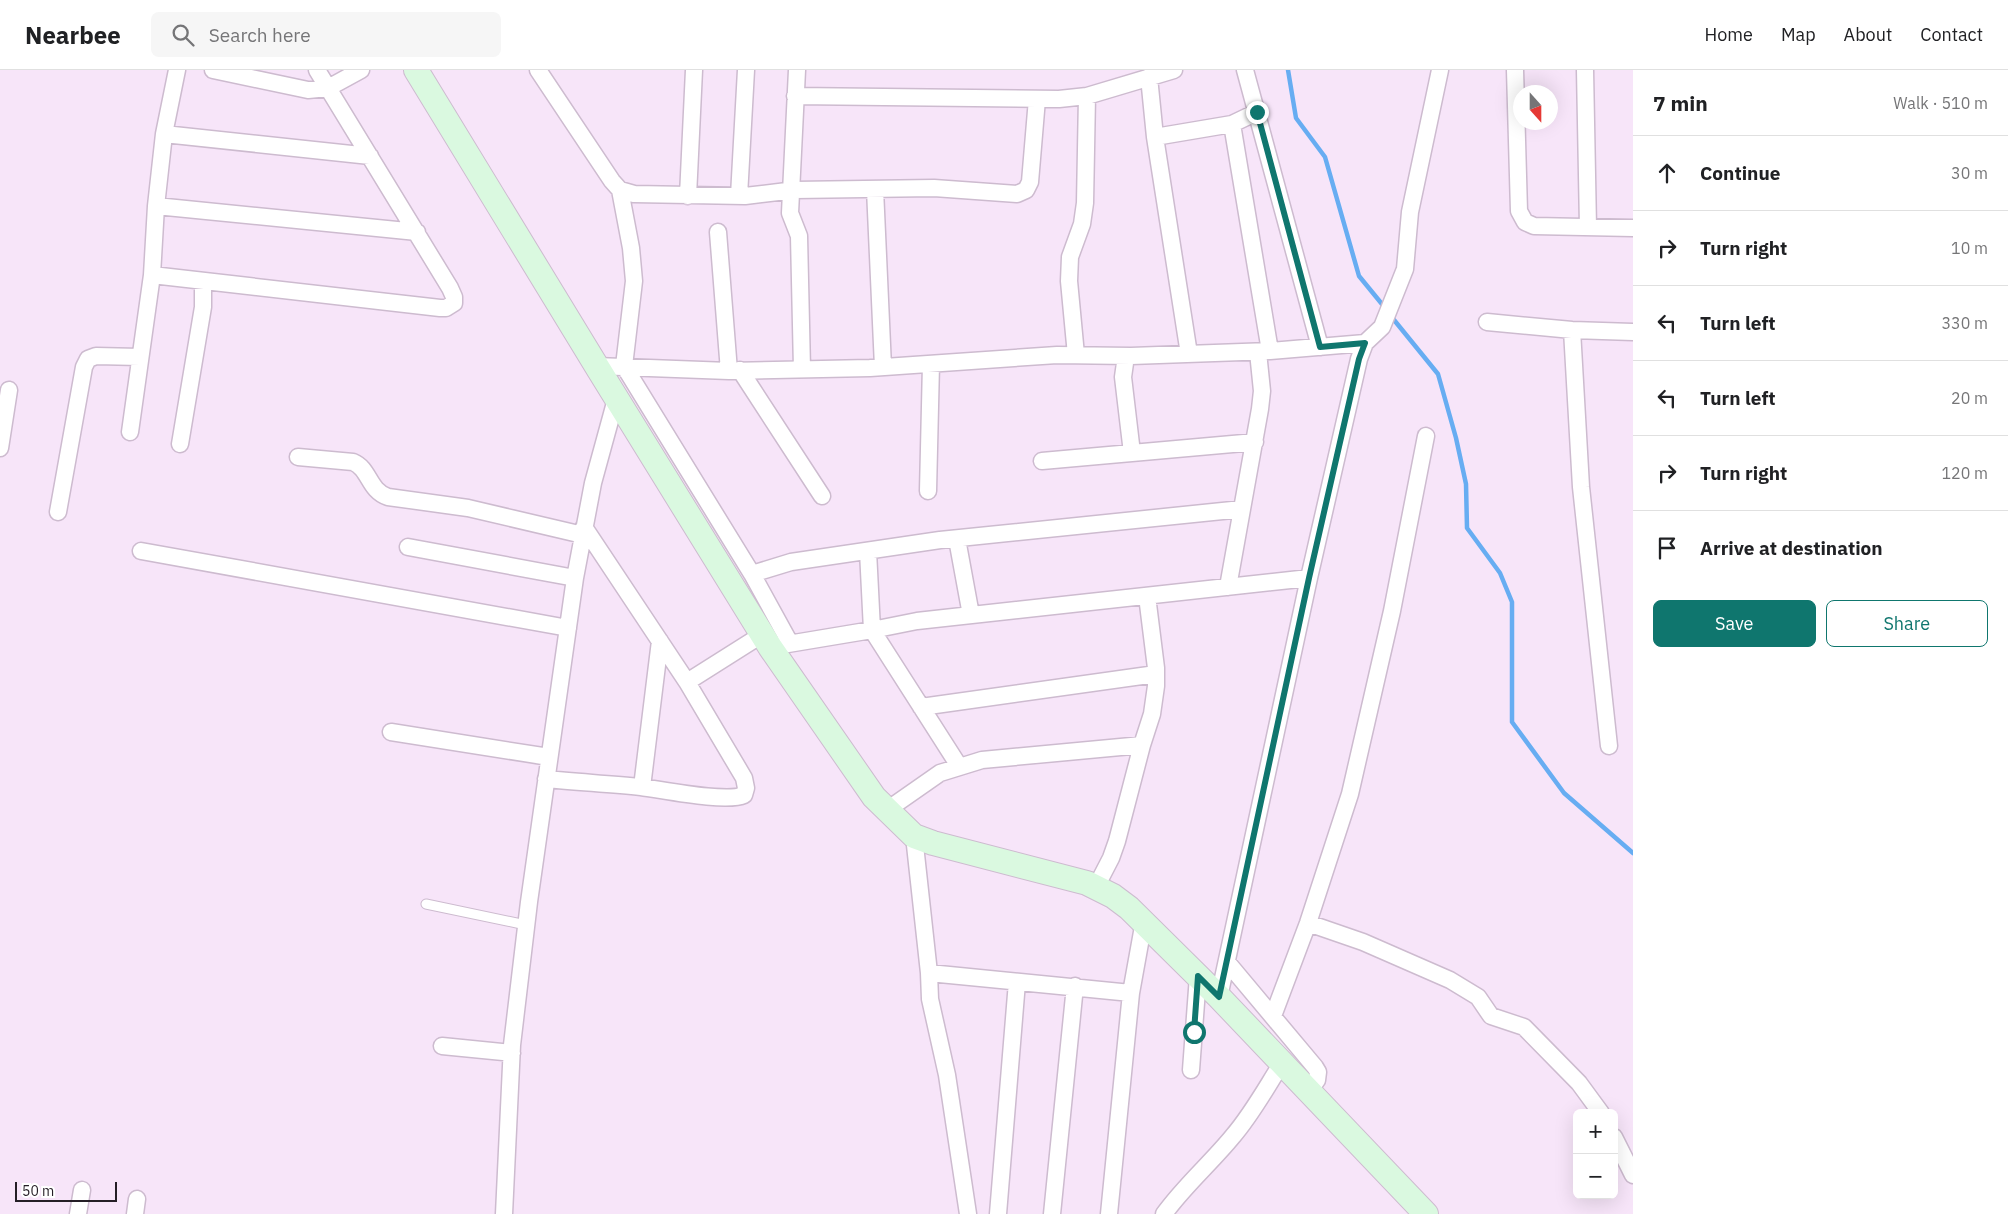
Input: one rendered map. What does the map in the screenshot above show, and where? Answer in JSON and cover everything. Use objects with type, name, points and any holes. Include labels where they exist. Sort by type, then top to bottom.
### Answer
[{"type":"street","points":[[130,432],[152,275],[156,206],[164,134],[177,70]]},
{"type":"street","points":[[213,70],[308,90],[328,88],[361,70]]},
{"type":"street","points":[[152,275],[440,308],[451,306],[454,303],[454,297],[417,232],[317,70]]},
{"type":"street","points":[[416,70],[616,399],[874,797],[914,836],[933,843],[1087,882],[1113,896],[1144,921],[1219,997],[1426,1214]]},
{"type":"street","points":[[538,70],[612,181],[620,190],[631,248],[634,281],[624,366],[752,574],[774,641]]},
{"type":"street","points":[[688,196],[694,70]]},
{"type":"street","points":[[739,196],[746,70]]},
{"type":"street","points":[[797,70],[790,213],[799,236],[802,369]]},
{"type":"street","points":[[795,96],[1037,99],[1087,96],[1174,70]]},
{"type":"street","points":[[1245,70],[1320,347]]},
{"type":"street","points":[[1219,997],[1309,578],[1359,359],[1365,343],[1382,326],[1406,269],[1410,212],[1440,70]]},
{"type":"street","points":[[1515,70],[1519,211],[1525,222],[1534,226],[1633,228]]},
{"type":"street","points":[[1585,70],[1588,227]]},
{"type":"street","points":[[1149,77],[1155,137],[1189,354]]},
{"type":"street","points":[[1076,356],[1069,281],[1070,257],[1082,224],[1085,203],[1087,96]]},
{"type":"street","points":[[620,190],[634,194],[688,196],[739,196],[790,191],[934,188],[1017,194],[1026,190],[1030,182],[1037,99]]},
{"type":"street","points":[[1155,137],[1232,124],[1257,112]]},
{"type":"street","points":[[1228,587],[1262,391],[1264,351],[1232,124]]},
{"type":"street","points":[[164,134],[370,156]]},
{"type":"street","points":[[875,189],[883,367]]},
{"type":"street","points":[[156,206],[417,232]]},
{"type":"street","points":[[718,232],[734,370],[822,496]]},
{"type":"street","points":[[180,444],[203,306],[203,280]]},
{"type":"street","points":[[1487,322],[1572,330],[1633,332]]},
{"type":"street","points":[[1572,330],[1581,487],[1609,746]]},
{"type":"street","points":[[596,366],[734,370],[883,367],[1076,356],[1264,351],[1365,343]]},
{"type":"street","points":[[58,512],[84,367],[88,359],[96,356],[140,357]]},
{"type":"street","points":[[1126,356],[1123,377],[1132,453]]},
{"type":"street","points":[[928,491],[931,364]]},
{"type":"street","points":[[0,448],[9,390]]},
{"type":"street","points":[[504,1214],[512,1052],[526,925],[549,757],[575,578],[593,483],[616,399]]},
{"type":"street","points":[[1273,1016],[1308,923],[1350,794],[1392,611],[1426,436]]},
{"type":"street","points":[[1042,461],[1254,442]]},
{"type":"street","points":[[298,457],[353,462],[359,465],[374,490],[388,497],[468,508],[584,531],[687,682],[744,778],[746,788],[744,795],[737,798],[722,798],[642,787],[546,779]]},
{"type":"street","points":[[752,574],[791,562],[957,539],[1242,509]]},
{"type":"street","points":[[957,539],[972,615]]},
{"type":"street","points":[[408,548],[575,578]]},
{"type":"street","points":[[141,551],[568,628]]},
{"type":"street","points":[[868,551],[872,630],[959,766]]},
{"type":"street","points":[[687,682],[774,641],[872,630],[917,621],[1309,578]]},
{"type":"street","points":[[1096,887],[1111,858],[1117,841],[1152,714],[1156,674],[1147,596]]},
{"type":"street","points":[[642,787],[660,641]]},
{"type":"street","points":[[921,707],[1156,674]]},
{"type":"street","points":[[390,732],[549,757]]},
{"type":"street","points":[[887,810],[940,773],[982,760],[1142,745]]},
{"type":"street","points":[[914,836],[929,973],[930,1000],[948,1075],[968,1214]]},
{"type":"street","points":[[1109,1214],[1131,992],[1144,921]]},
{"type":"street","points":[[1308,923],[1363,942],[1450,980],[1478,997],[1491,1016],[1524,1027],[1579,1083],[1598,1109]]},
{"type":"street","points":[[1227,962],[1318,1072],[1317,1080],[1309,1091]]},
{"type":"street","points":[[929,973],[1131,992]]},
{"type":"street","points":[[1191,1070],[1198,976]]},
{"type":"street","points":[[998,1214],[1017,982]]},
{"type":"street","points":[[1052,1214],[1076,986]]},
{"type":"street","points":[[442,1046],[512,1052]]},
{"type":"street","points":[[1164,1214],[1176,1197],[1232,1137],[1282,1063]]},
{"type":"street","points":[[1618,1145],[1633,1175]]},
{"type":"street","points":[[78,1214],[82,1190]]},
{"type":"lane","points":[[426,904],[526,925]]},
{"type":"waterway","points":[[1288,70],[1296,118],[1325,157],[1359,276],[1386,309]]},
{"type":"waterway","points":[[1390,315],[1438,374],[1456,438],[1466,484],[1467,528],[1500,573],[1512,602],[1512,722],[1564,793],[1633,853]]},
{"type":"route","points":[[1194,1032],[1198,976],[1219,997],[1309,578],[1359,359],[1365,343],[1320,347],[1257,112]]}]
